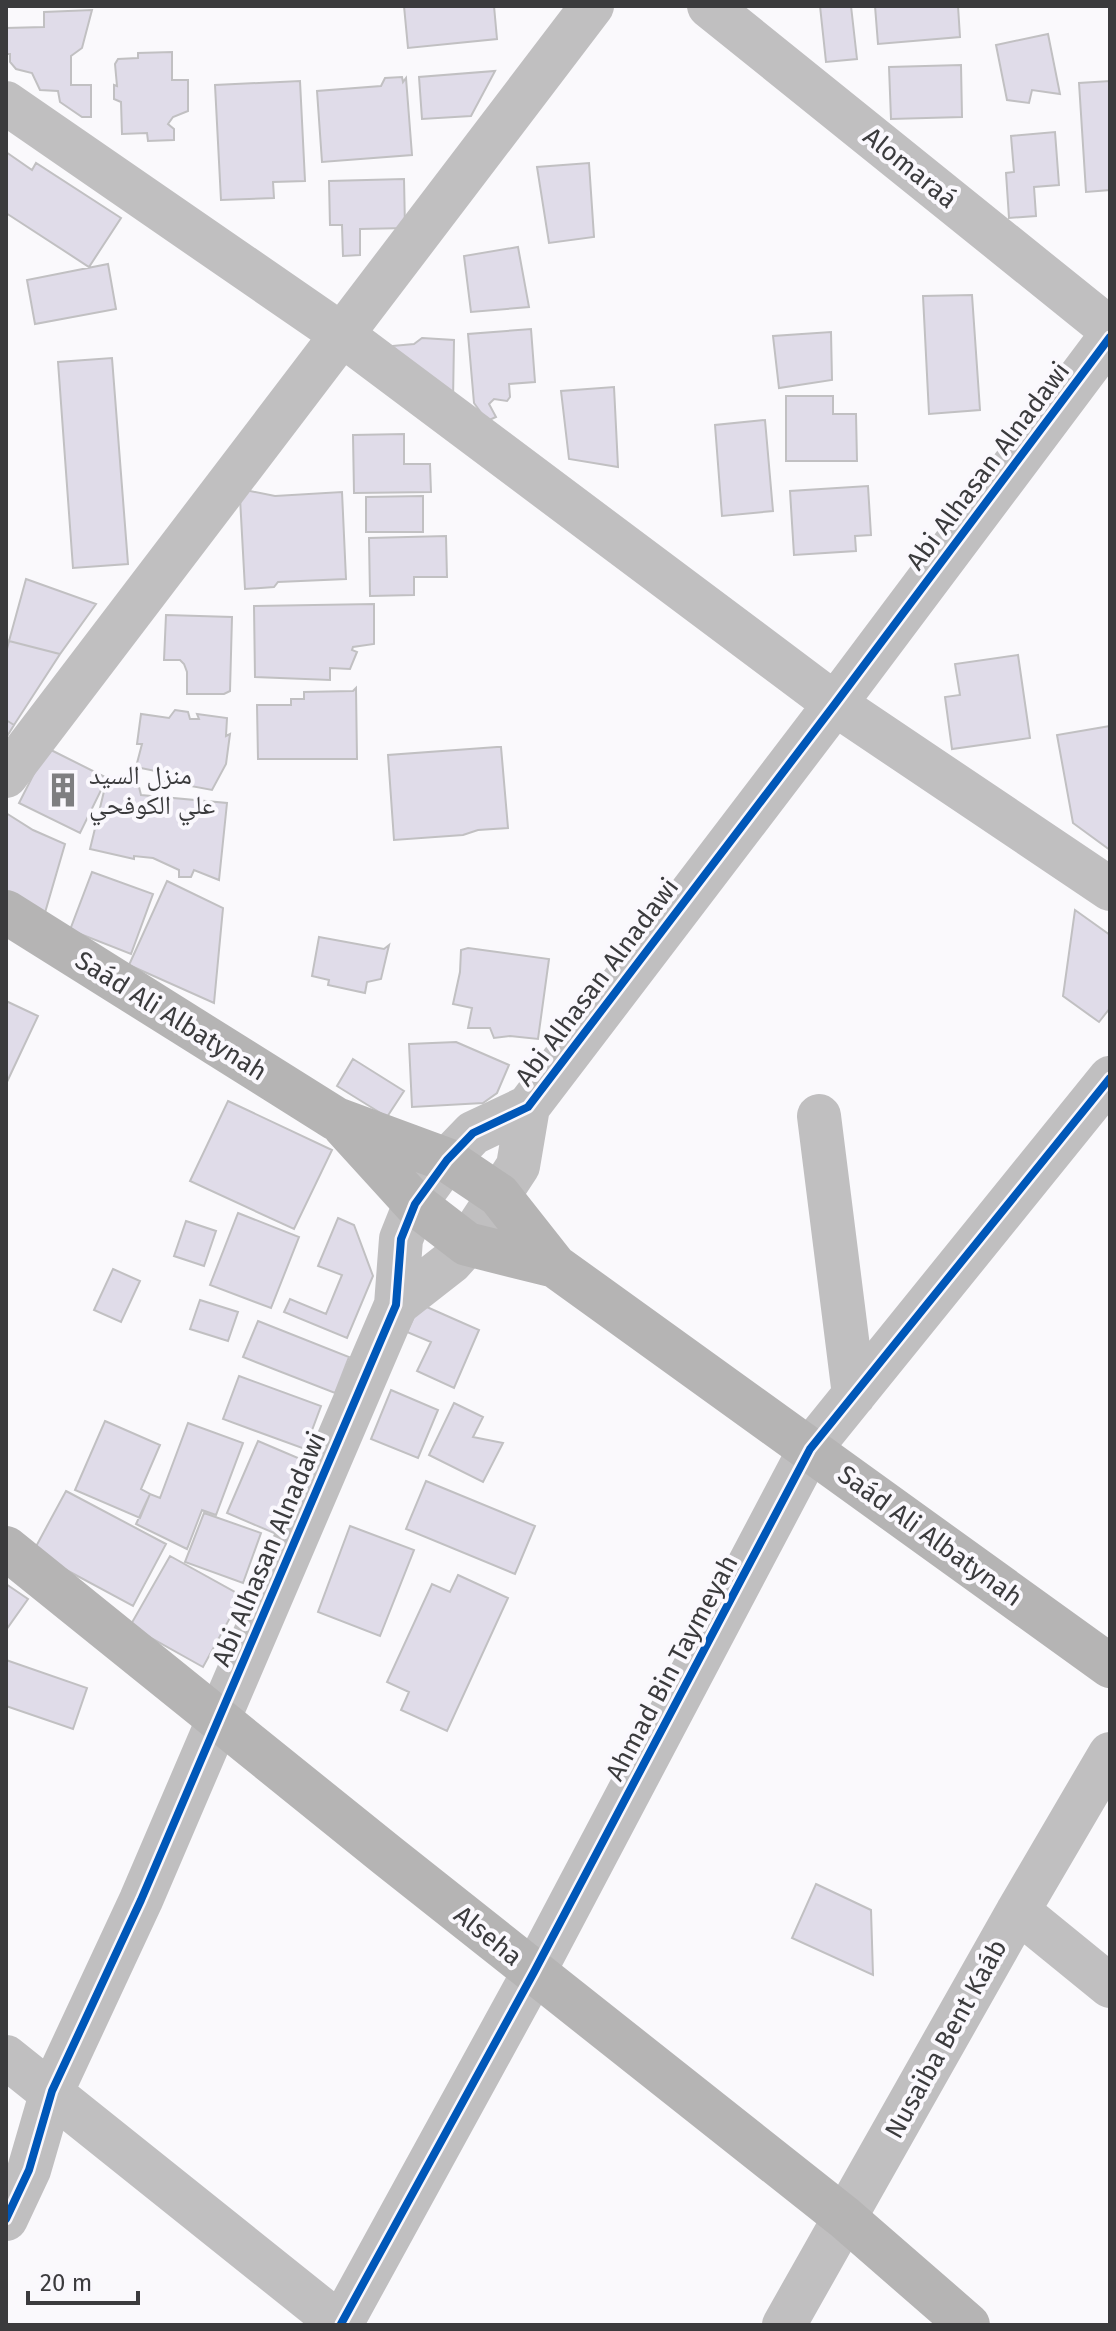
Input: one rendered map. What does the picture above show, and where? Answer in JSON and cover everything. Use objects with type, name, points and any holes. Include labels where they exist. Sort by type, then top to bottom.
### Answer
[{"type":"main road","name":"Saád Ali Albatynah","points":[[6,912],[336,1119],[447,1160],[499,1195],[555,1266],[1110,1666]]},
{"type":"main road","name":"Saád Ali Albatynah","points":[[336,1119],[415,1204],[467,1244],[555,1266]]},
{"type":"main road","name":"Alseha","points":[[6,1548],[845,2218],[968,2325]]},
{"type":"street","points":[[6,776],[592,6]]},
{"type":"street","name":"Alomaraá","points":[[709,6],[1110,329]]},
{"type":"street","points":[[6,103],[341,334],[835,704],[1110,889]]},
{"type":"street","name":"Abi Alhasan Alnadawi","points":[[6,2219],[29,2170],[52,2091],[141,1900],[396,1305],[401,1239],[415,1204],[447,1160],[473,1133],[528,1107],[1110,337]]},
{"type":"street","name":"Ahmad Bin Taymeyah","points":[[341,2325],[534,1972],[810,1449],[1110,1078]]},
{"type":"street","name":"Abi Alhasan Alnadawi","points":[[396,1305],[451,1262],[467,1244],[518,1166],[528,1107]]},
{"type":"street","points":[[819,1116],[854,1395]]},
{"type":"street","name":"Nusaiba Bent Kaáb","points":[[784,2325],[1110,1754]]},
{"type":"street","points":[[1018,1911],[1110,1986]]},
{"type":"street","points":[[6,2057],[341,2325]]},
{"type":"building","points":[[404,6],[494,6],[497,39],[408,48]]},
{"type":"building","points":[[820,6],[851,6],[857,59],[826,62]]},
{"type":"building","points":[[875,6],[958,6],[960,37],[878,44]]},
{"type":"building","points":[[92,10],[82,48],[71,56],[71,85],[91,85],[91,117],[82,117],[60,102],[58,91],[40,90],[32,73],[16,69],[10,62],[10,54],[6,54],[6,28],[44,27],[44,12]]},
{"type":"building","points":[[1048,34],[1060,94],[1032,90],[1029,103],[1007,100],[996,45]]},
{"type":"building","points":[[172,52],[172,80],[188,80],[188,111],[173,117],[168,124],[174,129],[174,140],[148,141],[147,133],[122,134],[121,102],[114,99],[114,85],[117,86],[115,64],[118,59],[138,58],[138,53]]},
{"type":"building","points":[[961,65],[962,117],[891,119],[889,67]]},
{"type":"building","points":[[495,71],[471,116],[422,119],[419,77]]},
{"type":"building","points":[[402,77],[403,82],[406,78],[412,155],[322,162],[317,91],[381,86],[385,78]]},
{"type":"building","points":[[300,81],[305,181],[273,182],[274,198],[221,200],[215,85]]},
{"type":"building","points":[[1110,81],[1110,190],[1086,192],[1079,83]]},
{"type":"building","points":[[1055,132],[1059,185],[1034,187],[1036,216],[1009,218],[1006,173],[1014,172],[1011,136]]},
{"type":"building","points":[[6,152],[32,170],[36,163],[121,218],[89,267],[6,213]]},
{"type":"building","points":[[589,163],[594,237],[549,243],[537,167]]},
{"type":"building","points":[[404,179],[405,228],[360,229],[360,255],[343,256],[342,225],[330,225],[329,181]]},
{"type":"building","points":[[518,247],[529,307],[471,312],[464,256]]},
{"type":"building","points":[[108,264],[116,309],[35,324],[27,280]]},
{"type":"building","points":[[972,295],[980,410],[929,414],[923,296]]},
{"type":"building","points":[[531,329],[535,382],[509,384],[510,397],[507,401],[494,399],[489,404],[496,417],[487,421],[474,403],[468,334]]},
{"type":"building","points":[[831,332],[832,380],[779,388],[773,336]]},
{"type":"building","points":[[422,338],[454,340],[453,402],[392,346],[414,344]]},
{"type":"building","points":[[112,358],[128,564],[73,568],[58,362]]},
{"type":"building","points":[[614,387],[618,467],[569,459],[561,391]]},
{"type":"building","points":[[786,396],[833,396],[833,414],[856,414],[857,461],[786,461]]},
{"type":"building","points":[[765,420],[773,511],[722,516],[715,425]]},
{"type":"building","points":[[404,434],[404,464],[430,464],[431,492],[354,493],[353,435]]},
{"type":"building","points":[[868,486],[871,535],[855,536],[856,551],[794,555],[790,491]]},
{"type":"building","points":[[245,490],[275,496],[342,492],[346,579],[278,582],[274,587],[245,589],[240,498]]},
{"type":"building","points":[[423,496],[423,532],[366,532],[366,497]]},
{"type":"building","points":[[446,536],[447,577],[414,577],[414,595],[370,596],[369,538]]},
{"type":"building","points":[[26,579],[96,604],[60,654],[9,641]]},
{"type":"building","points":[[374,604],[374,644],[353,647],[352,650],[357,652],[350,669],[330,668],[330,680],[255,677],[254,606]]},
{"type":"building","points":[[166,615],[232,617],[230,691],[224,694],[187,694],[184,664],[180,660],[164,660]]},
{"type":"building","points":[[9,641],[60,654],[14,725],[6,720],[6,653]]},
{"type":"building","points":[[1018,655],[1030,738],[952,749],[945,697],[960,695],[955,664]]},
{"type":"building","points":[[356,688],[357,759],[258,759],[257,705],[291,705],[291,699],[304,699],[304,692],[353,691]]},
{"type":"building","points":[[175,710],[188,712],[190,719],[199,719],[197,714],[227,718],[226,736],[230,734],[226,764],[212,790],[164,781],[165,773],[136,767],[142,744],[137,744],[141,714],[169,718]]},
{"type":"building","points":[[6,720],[14,725],[6,738]]},
{"type":"building","points":[[1110,726],[1110,850],[1073,823],[1057,735]]},
{"type":"building","points":[[501,747],[508,828],[394,840],[388,755]]},
{"type":"building","name":"منزل السيد علي الكوفحي","points":[[47,748],[107,778],[80,833],[19,803]]},
{"type":"building","points":[[107,779],[139,787],[141,795],[227,803],[219,880],[194,870],[191,877],[179,877],[179,870],[153,858],[134,856],[134,859],[90,849]]},
{"type":"building","points":[[6,813],[33,830],[65,844],[44,916],[6,896]]},
{"type":"building","points":[[92,872],[153,894],[131,954],[70,930]]},
{"type":"building","points":[[167,881],[223,908],[214,1003],[129,965]]},
{"type":"building","points":[[1075,910],[1110,935],[1110,1008],[1099,1022],[1063,996]]},
{"type":"building","points":[[319,937],[384,949],[389,945],[381,979],[367,982],[365,993],[328,985],[329,980],[312,976]]},
{"type":"building","points":[[468,948],[549,959],[538,1039],[494,1038],[490,1028],[468,1028],[472,1008],[453,1004],[461,950]]},
{"type":"building","points":[[6,1001],[38,1016],[6,1084]]},
{"type":"building","points":[[456,1042],[509,1065],[497,1093],[483,1103],[412,1107],[409,1044]]},
{"type":"building","points":[[353,1059],[404,1091],[387,1117],[337,1086]]},
{"type":"building","points":[[228,1101],[332,1150],[294,1229],[190,1181]]},
{"type":"building","points":[[238,1213],[299,1237],[271,1308],[210,1285]]},
{"type":"building","points":[[338,1218],[354,1225],[373,1276],[347,1338],[284,1312],[290,1299],[326,1314],[342,1275],[318,1266]]},
{"type":"building","points":[[186,1221],[216,1231],[204,1266],[174,1256]]},
{"type":"building","points":[[113,1269],[140,1281],[121,1322],[94,1310]]},
{"type":"building","points":[[200,1300],[238,1312],[228,1341],[190,1329]]},
{"type":"building","points":[[420,1304],[479,1330],[454,1388],[417,1371],[431,1342],[407,1332]]},
{"type":"building","points":[[258,1321],[349,1357],[335,1393],[243,1357]]},
{"type":"building","points":[[239,1376],[321,1406],[305,1449],[223,1419]]},
{"type":"building","points":[[391,1390],[438,1410],[418,1458],[371,1439]]},
{"type":"building","points":[[454,1403],[483,1417],[473,1437],[503,1443],[483,1482],[429,1455]]},
{"type":"building","points":[[105,1421],[160,1445],[141,1489],[150,1494],[140,1518],[75,1490]]},
{"type":"building","points":[[188,1423],[243,1443],[216,1515],[202,1510],[187,1549],[136,1524],[150,1494],[160,1498]]},
{"type":"building","points":[[258,1441],[305,1461],[274,1533],[227,1513]]},
{"type":"building","points":[[426,1481],[535,1526],[515,1574],[406,1529]]},
{"type":"building","points":[[66,1491],[166,1544],[133,1606],[33,1552]]},
{"type":"building","points":[[204,1513],[261,1533],[243,1583],[185,1562]]},
{"type":"building","points":[[350,1526],[414,1550],[380,1636],[318,1612]]},
{"type":"building","points":[[170,1556],[242,1596],[203,1667],[130,1626]]},
{"type":"building","points":[[458,1575],[508,1598],[447,1731],[401,1710],[409,1692],[387,1682],[432,1584],[450,1592]]},
{"type":"building","points":[[6,1584],[28,1599],[6,1630]]},
{"type":"building","points":[[6,1660],[87,1688],[73,1729],[6,1706]]},
{"type":"building","points":[[816,1884],[871,1910],[873,1975],[792,1938]]},
{"type":"cycle path","points":[[6,2219],[29,2170],[52,2091],[141,1900],[396,1305],[401,1239],[415,1204],[447,1160],[473,1133],[528,1107],[1110,337]]},
{"type":"cycle path","points":[[341,2324],[534,1972],[810,1449],[1110,1078]]},
{"type":"place","name":"منزل السيد علي الكوفحي","points":[[63,790]]}]
